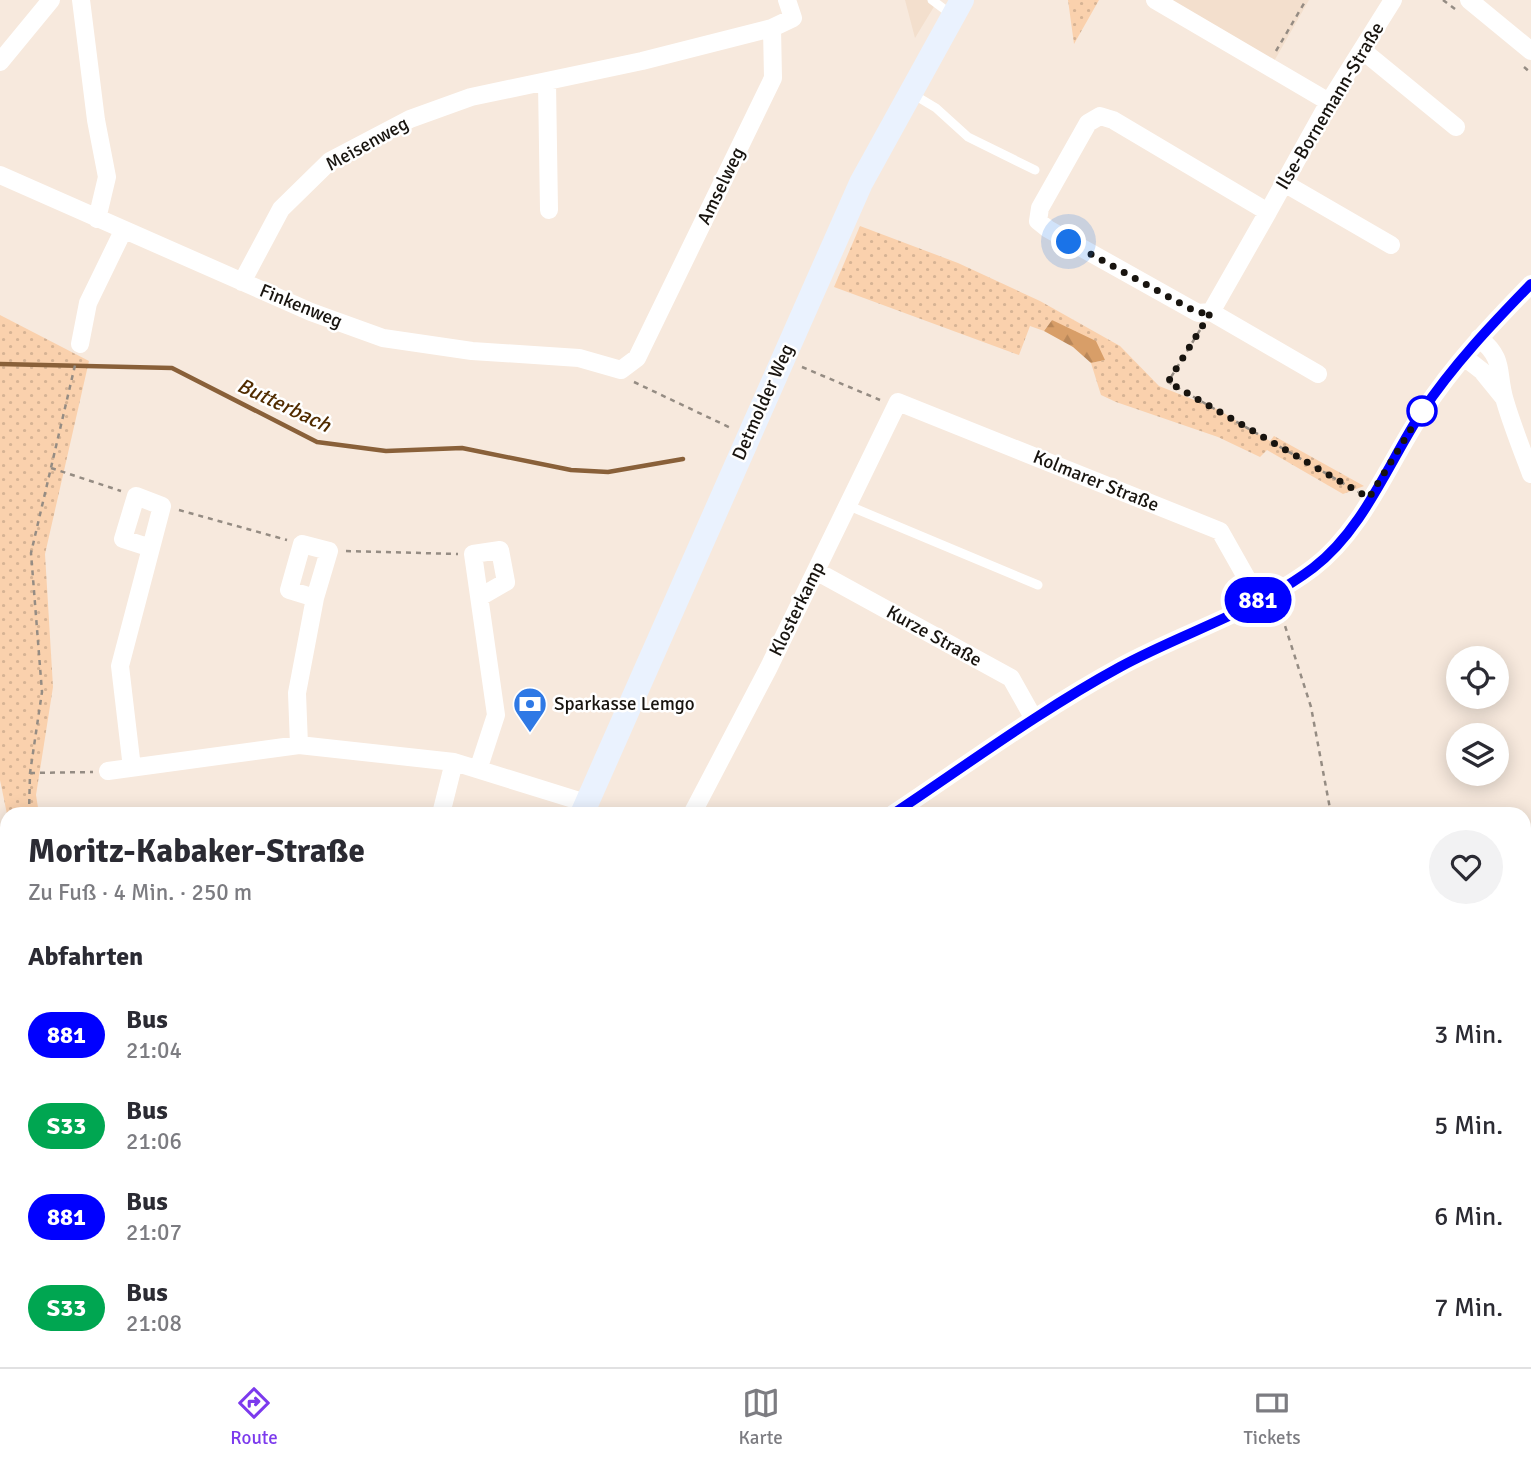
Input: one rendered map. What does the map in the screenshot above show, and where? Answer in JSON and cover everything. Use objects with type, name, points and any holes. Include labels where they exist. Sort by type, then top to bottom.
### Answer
[{"type":"street","points":[[0,62],[51,0]]},
{"type":"street","points":[[81,0],[96,120],[107,177],[97,219]]},
{"type":"street","points":[[772,28],[793,19],[787,0]]},
{"type":"street","points":[[1155,0],[1329,102]]},
{"type":"street","name":"Ilse-Bornemann-Straße","points":[[1268,212],[1114,120],[1100,116],[1088,123],[1040,208],[1038,221],[1198,313],[1211,312],[1268,212],[1329,102],[1393,0]]},
{"type":"street","points":[[1469,0],[1531,51]]},
{"type":"street","name":"Detmolder Weg","points":[[585,807],[781,359],[862,183],[909,92],[958,8]]},
{"type":"street","name":"Meisenweg","points":[[242,282],[281,209],[330,161],[410,119],[459,101],[547,83],[772,28]]},
{"type":"street","name":"Amselweg","points":[[621,370],[637,358],[773,78],[772,28]]},
{"type":"street","points":[[1362,50],[1456,127]]},
{"type":"street","points":[[547,83],[549,210]]},
{"type":"street","name":"Finkenweg","points":[[0,175],[242,282],[383,338],[472,351],[579,358],[621,370]]},
{"type":"street","points":[[1284,183],[1391,245]]},
{"type":"street","points":[[80,344],[88,303],[123,231]]},
{"type":"street","points":[[903,807],[1034,719],[1120,667],[1266,595],[1312,568],[1345,538],[1422,411],[1464,356],[1531,284]]},
{"type":"street","points":[[1211,312],[1318,374]]},
{"type":"street","points":[[1479,338],[1494,350],[1502,374],[1504,398],[1531,474]]},
{"type":"street","points":[[1464,356],[1482,371],[1504,398]]},
{"type":"street","name":"Klosterkamp","points":[[696,807],[897,405]]},
{"type":"street","name":"Kolmarer Straße","points":[[897,405],[1220,531],[1266,595]]},
{"type":"street","points":[[132,768],[120,666],[151,548],[162,506],[136,496],[123,539],[151,548]]},
{"type":"street","points":[[299,745],[297,692],[315,598],[328,551],[302,544],[289,590],[315,598]]},
{"type":"street","points":[[479,768],[496,715],[473,554],[500,550],[506,582],[480,597]]},
{"type":"street","name":"Kurze Straße","points":[[816,571],[1011,678],[1034,719]]},
{"type":"street","points":[[108,771],[299,745],[454,762],[479,768],[579,807]]},
{"type":"street","points":[[443,807],[454,762]]},
{"type":"lane","points":[[932,0],[958,8]]},
{"type":"lane","points":[[909,92],[936,108],[968,137],[1035,170]]},
{"type":"lane","points":[[846,504],[1038,585]]},
{"type":"path","points":[[1267,65],[1307,0]]},
{"type":"path","points":[[1211,312],[1168,382],[1369,498]]},
{"type":"path","points":[[781,359],[897,405]]},
{"type":"path","points":[[621,370],[635,382],[748,436]]},
{"type":"path","points":[[29,807],[30,773],[42,691],[31,553],[73,375]]},
{"type":"path","points":[[51,468],[136,496]]},
{"type":"path","points":[[162,506],[302,544]]},
{"type":"path","points":[[328,551],[473,554]]},
{"type":"path","points":[[1266,595],[1311,707],[1330,807]]},
{"type":"path","points":[[30,773],[108,771]]},
{"type":"shaded area","points":[[905,0],[938,0],[915,38]]},
{"type":"shaded area","points":[[1068,0],[1099,0],[1074,44]]},
{"type":"shaded area","points":[[1162,0],[1309,0],[1273,63]]},
{"type":"shaded area","points":[[860,226],[958,263],[1040,301],[1120,346],[1159,386],[1217,409],[1270,441],[1274,436],[1364,486],[1343,494],[1267,450],[1260,457],[1218,437],[1101,395],[1091,363],[1105,360],[1052,320],[1044,331],[1030,326],[1019,355],[834,287]]},
{"type":"shaded area","points":[[0,315],[89,361],[45,554],[53,687],[36,795],[38,807],[6,807],[0,780]]},
{"type":"green space","points":[[1052,320],[1096,341],[1105,360],[1091,363],[1073,347],[1044,331]]},
{"type":"waterway","name":"Butterbach","points":[[0,364],[172,368],[317,442],[386,451],[462,448],[571,470],[608,472],[683,459]]},
{"type":"bus line","name":"881","points":[[903,807],[1034,719],[1120,667],[1259,600],[1312,568],[1345,538],[1422,411],[1464,356],[1531,284]]},
{"type":"place","name":"Sparkasse Lemgo","points":[[530,734]]},
{"type":"route","points":[[1069,242],[1198,313],[1211,312],[1168,382],[1369,498],[1422,411]]}]
